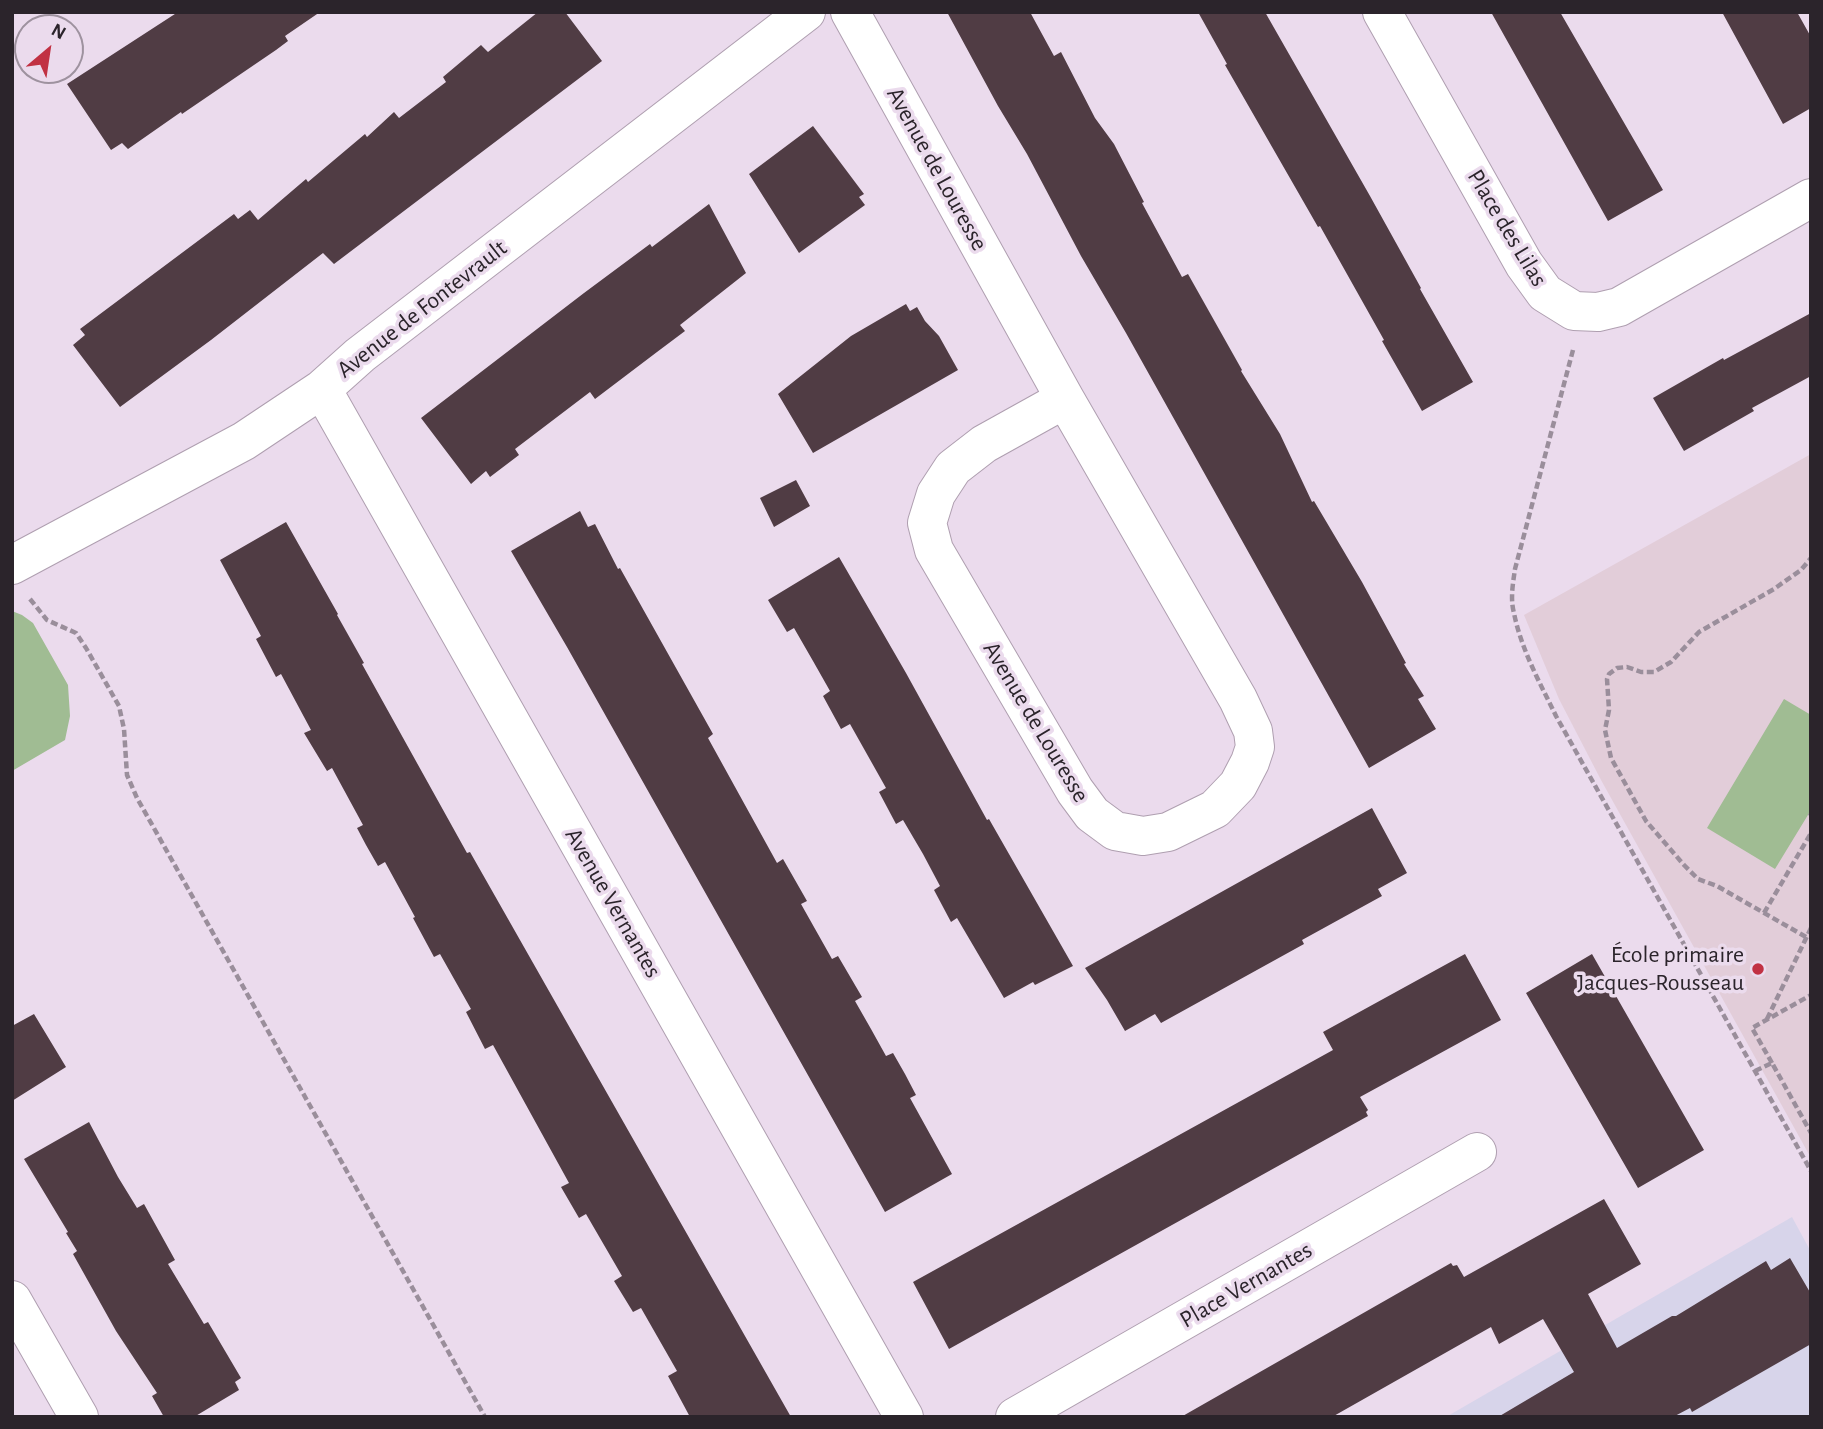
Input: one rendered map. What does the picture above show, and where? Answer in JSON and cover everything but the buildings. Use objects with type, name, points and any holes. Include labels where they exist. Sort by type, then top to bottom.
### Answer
[{"type":"street","name":"Avenue de Fontevrault","points":[[20,581],[244,441],[321,389],[360,355],[806,12]]},
{"type":"street","name":"Avenue de Louresse","points":[[850,12],[1065,398],[1238,699],[1253,732],[1255,747],[1238,785],[1215,809],[1168,832],[1143,836],[1115,831],[1092,814],[1075,791],[934,550],[927,523],[936,494],[953,468],[984,444],[1065,398]]},
{"type":"street","name":"Place des Lilas","points":[[1382,12],[1524,264],[1545,293],[1574,311],[1598,312],[1619,307],[1811,198]]},
{"type":"street","name":"Avenue Vernantes","points":[[321,389],[904,1417]]},
{"type":"street","name":"Place Vernantes","points":[[1015,1417],[1477,1152]]},
{"type":"street","points":[[12,1300],[79,1417]]},
{"type":"path","points":[[1573,349],[1514,569],[1513,612],[1529,660],[1556,716],[1811,1171]]},
{"type":"path","points":[[1806,937],[1717,886],[1698,879],[1646,821],[1611,758],[1605,730],[1609,710],[1609,674],[1617,668],[1628,667],[1641,672],[1654,672],[1671,662],[1699,632],[1774,589],[1801,570],[1811,558]]},
{"type":"path","points":[[20,581],[47,620],[76,633],[119,706],[124,729],[127,775],[137,798],[485,1417]]},
{"type":"path","points":[[1764,913],[1811,833]]},
{"type":"path","points":[[1766,1020],[1811,928]]},
{"type":"path","points":[[1811,996],[1752,1028],[1811,1133]]},
{"type":"path","points":[[1755,1071],[1772,1063]]},
{"type":"shaded area","name":"École primaire Jacques-Rousseau","points":[[1811,454],[1811,1158],[1601,780],[1559,699],[1524,615]]},
{"type":"shaded area","points":[[1792,1217],[1811,1252],[1811,1417],[1446,1417]]},
{"type":"green space","points":[[12,611],[33,623],[68,685],[70,716],[65,740],[12,771]]},
{"type":"green space","points":[[1784,699],[1811,715],[1811,810],[1775,869],[1707,828]]},
{"type":"place","name":"École primaire Jacques-Rousseau","points":[[1758,969]]}]
